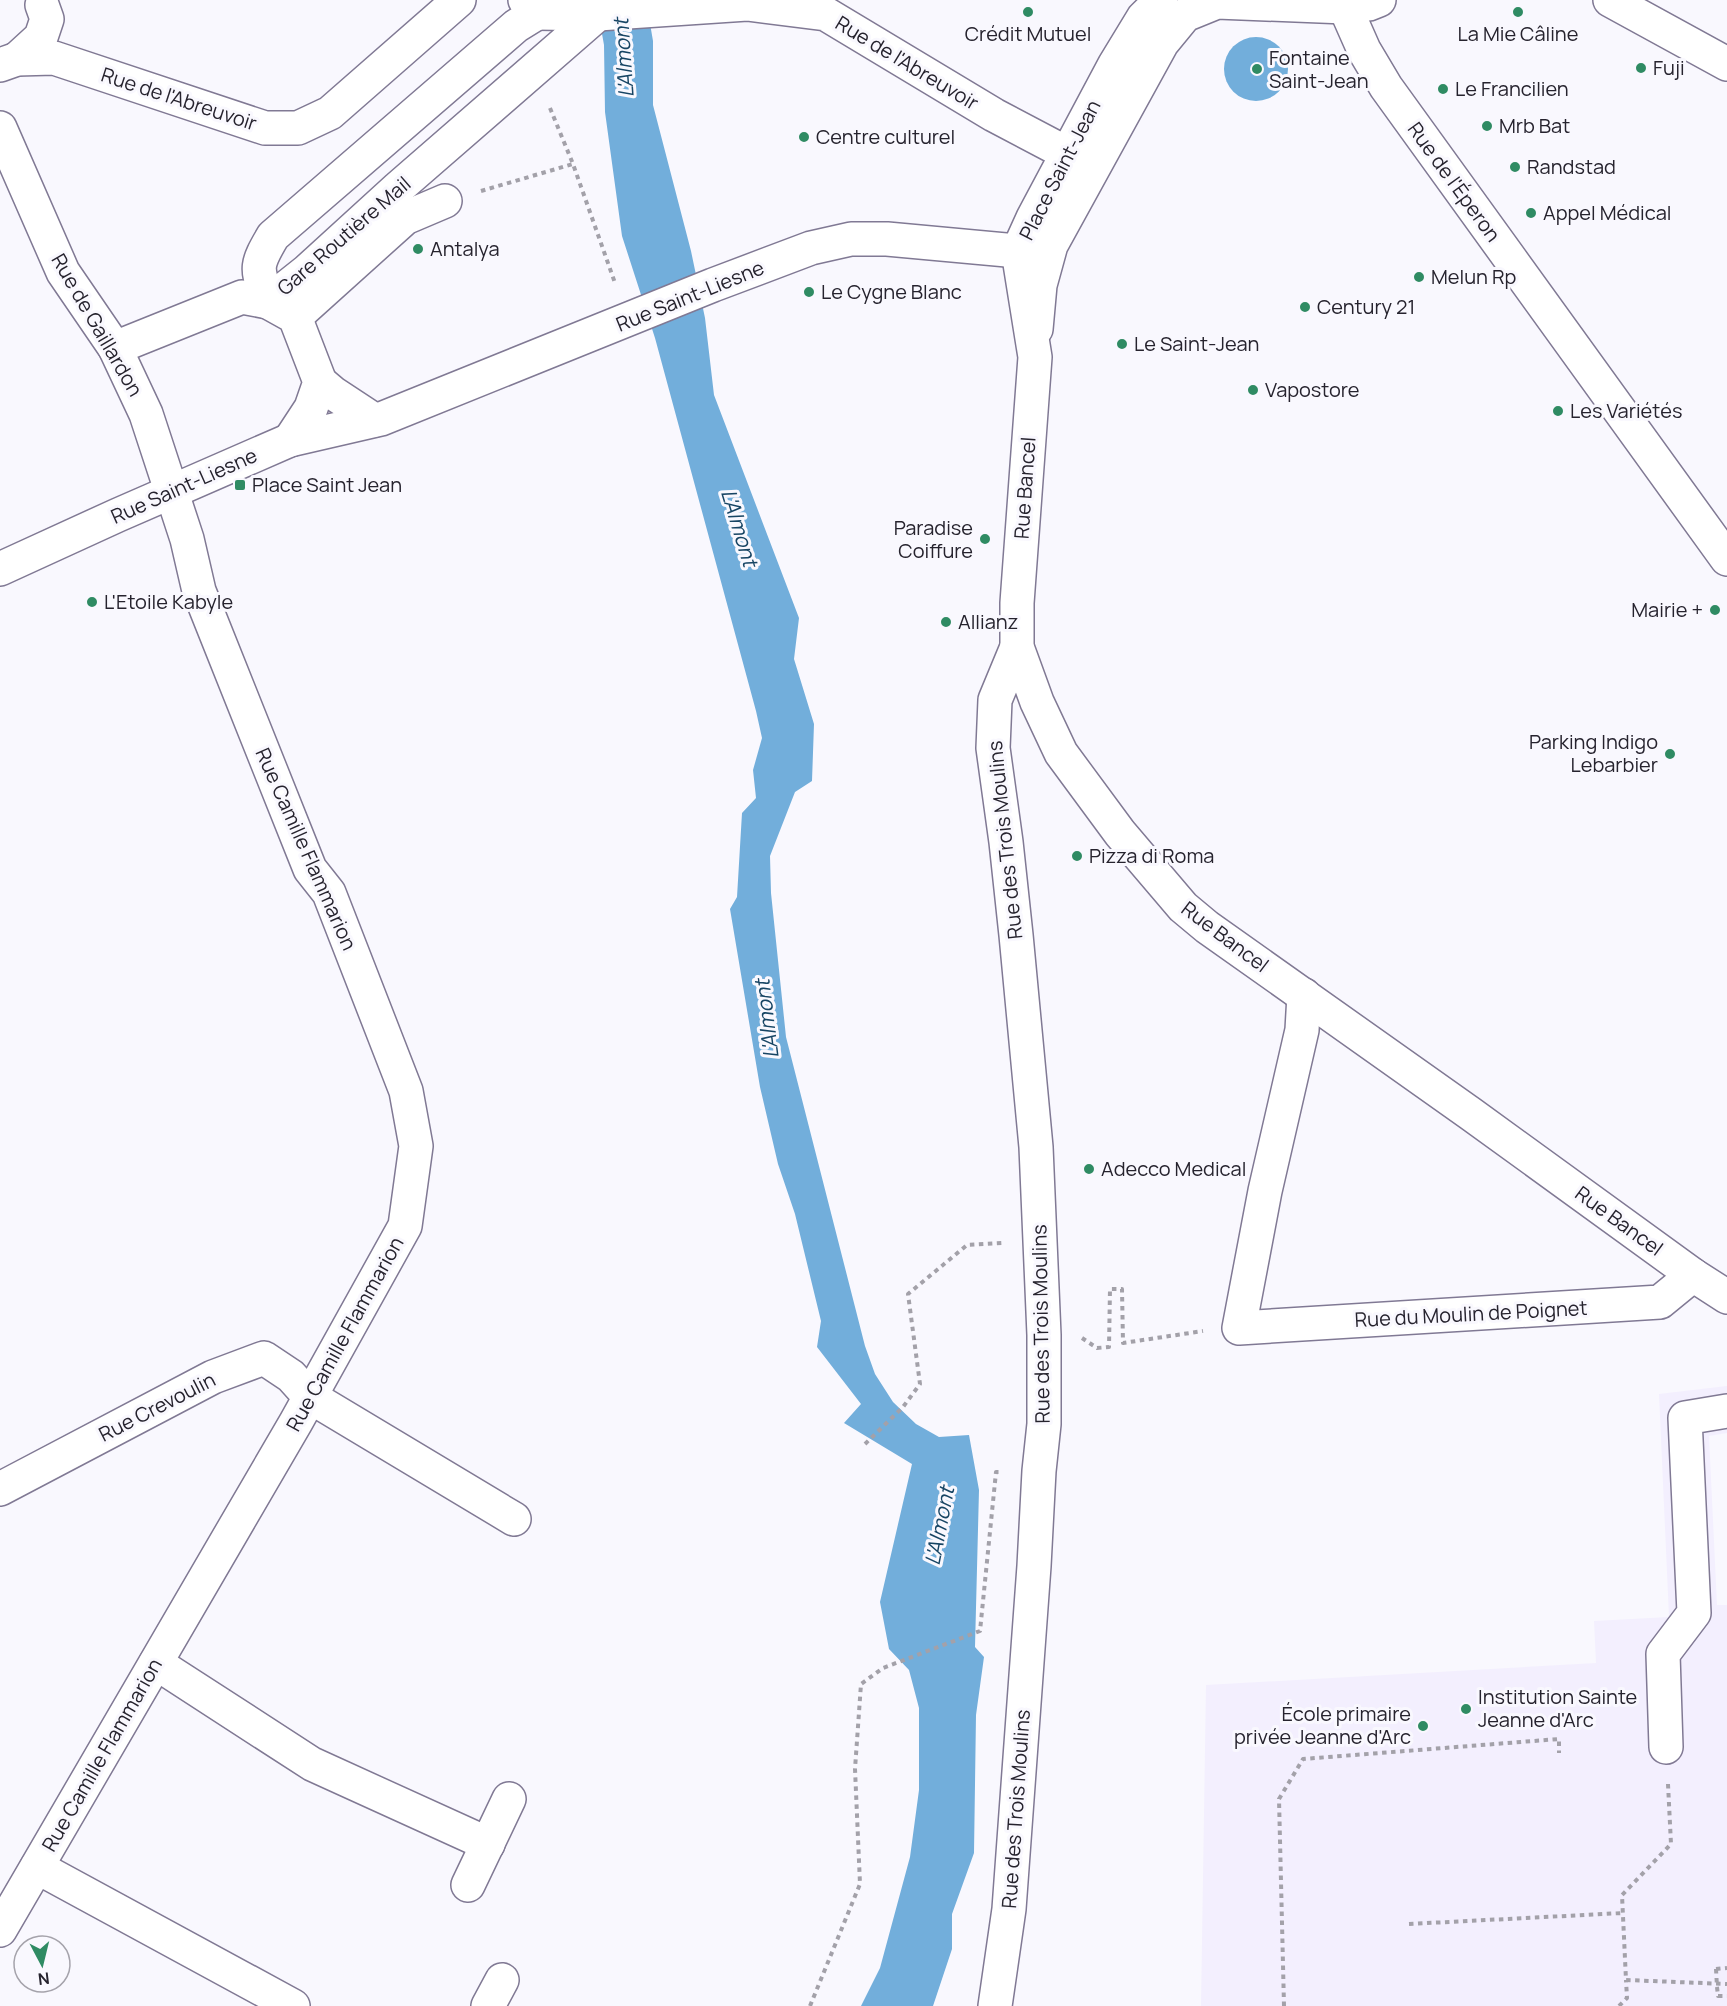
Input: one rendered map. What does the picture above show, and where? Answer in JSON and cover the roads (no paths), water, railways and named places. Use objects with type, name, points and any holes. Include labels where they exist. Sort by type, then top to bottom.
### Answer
[{"type":"street","name":"Rue de l'Abreuvoir","points":[[8,62],[54,58],[265,128],[298,128],[330,113],[459,0]]},
{"type":"street","name":"Place Saint-Jean","points":[[1035,357],[1018,251],[1033,218],[1115,64],[1143,18],[1161,0]]},
{"type":"street","points":[[1035,357],[1040,285],[1051,245],[1162,43],[1185,15],[1217,2],[1369,4],[1379,0]]},
{"type":"street","points":[[1610,0],[1727,64]]},
{"type":"street","name":"Rue de l'Éperon","points":[[1346,3],[1364,50],[1386,87],[1727,559]]},
{"type":"street","name":"Rue de l'Abreuvoir","points":[[531,6],[598,14],[747,4],[826,14],[994,115],[1068,154]]},
{"type":"street","points":[[8,62],[42,38],[47,20],[42,5]]},
{"type":"street","name":"Gare Routière Mail","points":[[531,6],[516,26],[273,236],[261,255],[258,270],[282,310],[307,271],[545,58],[598,14]]},
{"type":"street","name":"Rue de Gaillardon","points":[[0,128],[63,272],[115,348],[146,414],[172,492]]},
{"type":"street","points":[[282,310],[405,218],[445,201]]},
{"type":"street","name":"Rue Saint-Liesne","points":[[0,569],[290,440],[374,420],[811,248],[851,238],[1018,251]]},
{"type":"street","points":[[115,348],[242,297],[282,310],[320,382],[374,420]]},
{"type":"street","name":"Rue Bancel","points":[[1035,357],[1017,603],[1017,647],[1037,702],[1062,753],[1120,833],[1183,907],[1207,927],[1727,1297]]},
{"type":"street","points":[[290,440],[311,408],[320,382]]},
{"type":"street","name":"Rue Camille Flammarion","points":[[0,1930],[296,1422],[405,1226],[416,1146],[405,1091],[329,892],[310,869],[199,591],[187,539],[172,492]]},
{"type":"street","name":"Rue des Trois Moulins","points":[[995,2006],[1009,1909],[1044,1425],[1044,1335],[1035,1147],[1016,935],[993,748],[995,700],[1017,647]]},
{"type":"street","name":"Rue du Moulin de Poignet","points":[[1304,995],[1302,1030],[1265,1191],[1239,1328],[1660,1302],[1693,1275]]},
{"type":"street","name":"Rue Crevoulin","points":[[0,1489],[213,1377],[264,1358],[291,1376],[309,1396]]},
{"type":"street","points":[[309,1396],[514,1519]]},
{"type":"street","points":[[1666,1747],[1663,1654],[1694,1613],[1685,1418],[1727,1411]]},
{"type":"street","points":[[156,1663],[312,1764],[488,1844]]},
{"type":"street","points":[[468,1885],[509,1799]]},
{"type":"street","points":[[37,1867],[293,2006]]},
{"type":"water","name":"L'Almont","points":[[596,0],[646,0],[653,41],[653,105],[691,251],[705,318],[714,395],[799,618],[794,659],[814,724],[812,781],[795,792],[770,856],[771,893],[786,1037],[865,1346],[875,1374],[893,1402],[916,1424],[939,1437],[969,1435],[979,1490],[975,1647],[984,1657],[976,1715],[974,1853],[952,1914],[952,1949],[933,2006],[861,2006],[880,1968],[910,1857],[919,1790],[919,1708],[909,1670],[889,1649],[880,1602],[912,1464],[844,1423],[861,1404],[817,1347],[821,1321],[795,1214],[778,1164],[760,1087],[730,909],[737,897],[742,813],[756,798],[753,770],[762,738],[655,338],[622,236],[605,112],[604,45]]},
{"type":"water","points":[[1256,37],[1274,43],[1282,51],[1288,69],[1282,87],[1274,95],[1256,101],[1238,95],[1230,87],[1224,69],[1230,51],[1238,43]]},
{"type":"place","name":"Crédit Mutuel","points":[[1028,12]]},
{"type":"place","name":"La Mie Câline","points":[[1518,12]]},
{"type":"place","name":"Fuji","points":[[1641,68]]},
{"type":"place","name":"Fontaine Saint-Jean","points":[[1257,69]]},
{"type":"place","name":"Le Francilien","points":[[1443,89]]},
{"type":"place","name":"Mrb Bat","points":[[1487,126]]},
{"type":"place","name":"Centre culturel","points":[[804,137]]},
{"type":"place","name":"Randstad","points":[[1515,167]]},
{"type":"place","name":"Appel Médical","points":[[1531,213]]},
{"type":"place","name":"Antalya","points":[[418,249]]},
{"type":"place","name":"Melun Rp","points":[[1419,277]]},
{"type":"place","name":"Le Cygne Blanc","points":[[809,292]]},
{"type":"place","name":"Century 21","points":[[1305,307]]},
{"type":"place","name":"Le Saint-Jean","points":[[1122,344]]},
{"type":"place","name":"Vapostore","points":[[1253,390]]},
{"type":"place","name":"Les Variétés","points":[[1558,411]]},
{"type":"place","name":"Place Saint Jean","points":[[240,485]]},
{"type":"place","name":"Paradise Coiffure","points":[[985,539]]},
{"type":"place","name":"L'Etoile Kabyle","points":[[92,602]]},
{"type":"place","name":"Mairie +","points":[[1715,610]]},
{"type":"place","name":"Allianz","points":[[946,622]]},
{"type":"place","name":"Parking Indigo Lebarbier","points":[[1670,754]]},
{"type":"place","name":"Pizza di Roma","points":[[1077,856]]},
{"type":"place","name":"Adecco Medical","points":[[1089,1169]]},
{"type":"place","name":"Institution Sainte Jeanne d'Arc","points":[[1466,1709]]},
{"type":"place","name":"École primaire privée Jeanne d'Arc","points":[[1423,1726]]}]
